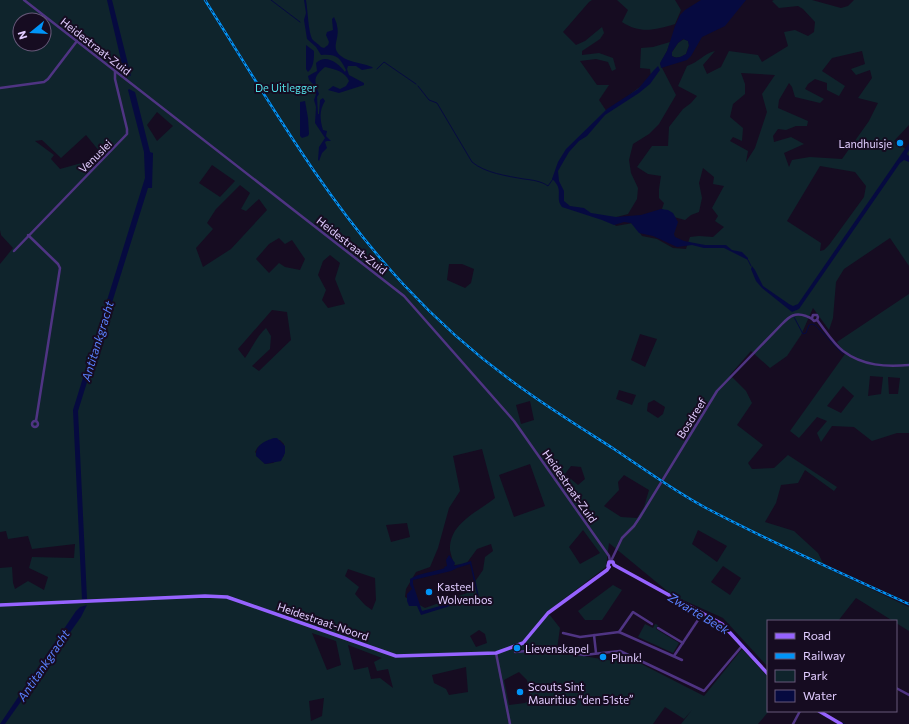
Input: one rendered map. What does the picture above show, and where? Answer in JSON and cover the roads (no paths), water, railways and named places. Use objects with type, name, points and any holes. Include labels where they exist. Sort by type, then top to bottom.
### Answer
[{"type":"street","name":"Heidestraat-Zuid","points":[[24,0],[404,296],[514,421],[609,556],[611,561]]},
{"type":"street","points":[[0,88],[44,82],[48,79],[77,41]]},
{"type":"street","name":"Venuslei","points":[[14,251],[128,133],[114,79],[115,71]]},
{"type":"street","points":[[28,235],[58,264],[60,268],[36,421]]},
{"type":"street","name":"Bosdreef","points":[[611,561],[622,538],[640,518],[721,386],[786,319],[794,314],[798,314],[812,318],[814,321],[817,320]]},
{"type":"street","name":"Bosdreef","points":[[812,318],[813,315],[817,315],[817,320],[839,347],[850,356],[886,367],[909,365]]},
{"type":"street","points":[[614,565],[612,568],[609,567],[608,564],[611,561],[613,562],[614,565],[722,624],[743,645],[767,673]]},
{"type":"street","name":"Heidestraat-Noord","points":[[0,605],[81,603],[205,596],[227,597],[396,656],[496,653],[523,643],[548,613],[608,570],[609,567]]},
{"type":"street","points":[[618,632],[633,612],[652,624]]},
{"type":"street","points":[[674,656],[702,614]]},
{"type":"street","points":[[658,628],[683,643]]},
{"type":"street","points":[[562,633],[580,636],[618,632],[682,660]]},
{"type":"street","points":[[594,635],[596,653]]},
{"type":"street","points":[[515,652],[550,649],[584,655],[620,651],[704,691],[743,645]]},
{"type":"street","points":[[496,653],[510,724]]},
{"type":"street","points":[[897,689],[909,695]]},
{"type":"street","points":[[793,724],[799,712]]},
{"type":"street","points":[[821,712],[841,724]]},
{"type":"water","points":[[107,0],[112,0],[131,76],[124,73]]},
{"type":"water","points":[[304,0],[306,0],[310,30],[313,40],[324,48],[328,45],[329,42],[326,35],[327,32],[333,30],[332,19],[334,17],[338,31],[336,49],[338,53],[348,60],[373,68],[362,70],[356,66],[348,66],[347,69],[349,75],[364,83],[364,85],[339,93],[328,90],[333,86],[340,89],[346,86],[349,81],[345,75],[325,67],[318,73],[316,85],[319,94],[317,97],[318,114],[320,100],[323,98],[325,101],[321,111],[321,123],[323,130],[327,131],[326,136],[331,141],[325,142],[327,148],[322,153],[319,161],[319,147],[325,138],[315,123],[316,107],[314,100],[316,94],[314,85],[309,80],[308,76],[317,71],[316,63],[324,59],[328,59],[336,63],[345,72],[346,70],[339,59],[330,55],[321,55],[316,47],[307,39],[304,20],[306,13]]},
{"type":"water","points":[[701,0],[746,0],[725,26],[702,37],[687,60],[661,68],[660,63],[667,51],[675,26],[680,15]],"holes":[[[683,39],[688,41],[689,46],[686,54],[679,57],[672,56],[672,52],[678,43]]]},
{"type":"water","points":[[306,45],[314,51],[313,65],[308,72],[306,69]]},
{"type":"water","points":[[658,66],[660,70],[650,84],[605,115],[587,136],[579,141],[569,152],[558,171],[559,181],[564,191],[564,201],[570,206],[584,208],[591,213],[616,217],[641,215],[661,209],[668,210],[673,213],[678,222],[674,234],[675,237],[684,241],[705,245],[726,245],[732,250],[742,252],[748,260],[724,248],[704,248],[692,245],[677,247],[653,236],[639,233],[631,223],[624,222],[614,225],[562,207],[560,203],[558,187],[552,179],[558,162],[566,149],[607,109],[638,89]]},
{"type":"water","name":"Antitankgracht","points":[[129,89],[135,92],[150,152],[153,153],[152,188],[148,188],[78,411],[87,599],[82,599],[73,410],[145,178],[144,152],[128,90]]},
{"type":"water","points":[[305,101],[309,134],[308,136],[302,138],[300,136],[300,102]]},
{"type":"water","points":[[909,143],[909,150],[907,154],[909,156],[909,162],[904,160],[900,163],[799,309],[792,312],[762,288],[756,281],[751,269],[752,266],[763,286],[789,304],[793,306],[798,304]]},
{"type":"water","points":[[277,438],[285,446],[285,453],[281,461],[265,464],[256,456],[257,449],[264,442]]},
{"type":"water","points":[[449,555],[455,563],[454,566],[471,561],[479,597],[421,615],[417,606],[409,606],[407,601],[407,594],[412,589],[410,579],[418,575],[445,568],[444,567],[447,566],[446,560]],"holes":[[[470,564],[477,594],[476,596],[422,611],[413,580],[451,571]]]},
{"type":"water","name":"Antitankgracht","points":[[87,605],[81,617],[5,724],[0,724],[76,611],[80,607]]},
{"type":"waterway","points":[[271,0],[300,22]]},
{"type":"waterway","points":[[377,69],[384,62],[416,84]]},
{"type":"waterway","points":[[418,86],[429,100],[437,103],[472,162],[477,166],[496,174],[536,181],[548,186],[553,179]]},
{"type":"waterway","points":[[748,260],[751,266]]},
{"type":"waterway","points":[[794,317],[803,334],[806,333],[809,325],[815,325],[843,354]]},
{"type":"waterway","name":"Zwarte Beek","points":[[730,630],[758,660]]},
{"type":"waterway","name":"Zwarte Beek","points":[[841,722],[845,724]]},
{"type":"railway","points":[[205,0],[274,111],[348,218],[404,285],[433,315],[464,343],[497,370],[540,401],[694,501],[781,546],[909,604]]},
{"type":"place","name":"Landhuisje","points":[[900,143]]},
{"type":"place","name":"Kasteel Wolvenbos","points":[[429,592]]},
{"type":"place","name":"Lievenskapel","points":[[517,648]]},
{"type":"place","name":"Plunk!","points":[[603,657]]},
{"type":"place","name":"Scouts Sint Mauritius “den 51ste”","points":[[520,692]]},
{"type":"park label","name":"De Uitlegger","points":[[286,87]]}]
